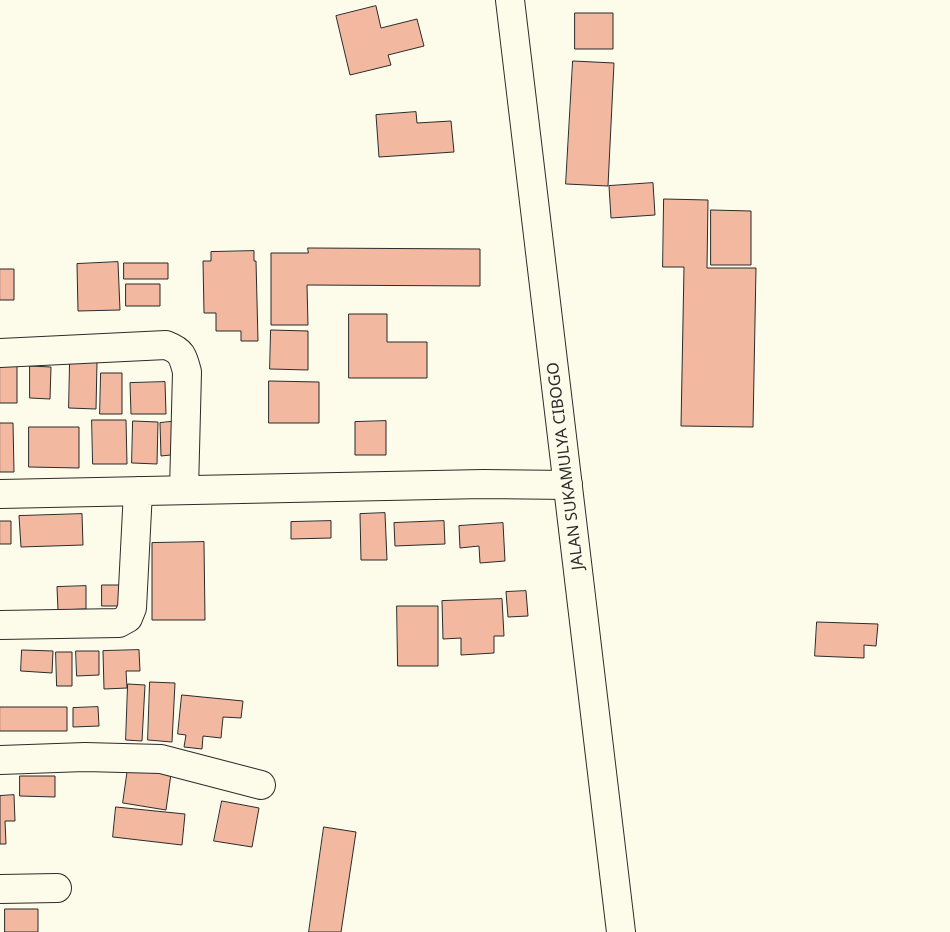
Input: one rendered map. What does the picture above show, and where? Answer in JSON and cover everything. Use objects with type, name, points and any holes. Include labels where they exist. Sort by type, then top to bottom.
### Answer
[{"type":"street","name":"JALAN SUKAMULYA CIBOGO","points":[[510,0],[621,932]]},
{"type":"street","points":[[0,353],[166,345],[175,348],[182,355],[187,372],[184,490]]},
{"type":"street","points":[[0,494],[483,484],[568,485]]},
{"type":"street","points":[[0,625],[119,623],[128,618],[132,608],[138,491]]},
{"type":"street","points":[[0,760],[85,757],[161,759],[262,785]]},
{"type":"street","points":[[0,889],[56,888]]},
{"type":"building","points":[[376,6],[381,28],[417,19],[424,46],[388,55],[391,65],[350,75],[336,16]]},
{"type":"building","points":[[575,13],[613,13],[613,49],[575,49]]},
{"type":"building","points":[[573,61],[614,63],[608,186],[566,184]]},
{"type":"building","points":[[416,112],[417,123],[451,121],[454,152],[379,157],[376,115]]},
{"type":"building","points":[[653,183],[655,215],[611,218],[609,186]]},
{"type":"building","points":[[664,199],[708,200],[707,268],[756,268],[753,427],[681,426],[684,267],[663,267]]},
{"type":"building","points":[[711,210],[751,211],[751,265],[711,265]]},
{"type":"building","points":[[308,248],[480,249],[480,286],[307,285],[308,325],[271,325],[271,253],[308,253]]},
{"type":"building","points":[[254,251],[254,261],[256,261],[258,341],[241,341],[241,331],[216,331],[216,313],[204,313],[203,261],[211,261],[211,252]]},
{"type":"building","points":[[118,262],[120,310],[78,311],[77,264]]},
{"type":"building","points":[[124,263],[168,263],[168,279],[124,279]]},
{"type":"building","points":[[0,269],[14,269],[14,300],[0,300]]},
{"type":"building","points":[[126,284],[160,284],[160,306],[126,306]]},
{"type":"building","points":[[349,314],[387,314],[387,342],[427,342],[427,378],[349,378]]},
{"type":"building","points":[[271,330],[308,331],[308,370],[270,369]]},
{"type":"building","points":[[70,361],[97,362],[96,409],[69,408]]},
{"type":"building","points":[[0,365],[17,365],[17,403],[0,403]]},
{"type":"building","points":[[30,366],[51,367],[50,399],[30,398]]},
{"type":"building","points":[[101,373],[122,373],[122,414],[100,414]]},
{"type":"building","points":[[269,381],[319,382],[319,423],[269,423]]},
{"type":"building","points":[[165,382],[166,414],[131,414],[130,383]]},
{"type":"building","points":[[92,420],[126,420],[127,464],[93,464]]},
{"type":"building","points":[[133,421],[158,422],[157,464],[132,463]]},
{"type":"building","points":[[179,421],[180,454],[161,456],[160,423]]},
{"type":"building","points":[[386,421],[386,455],[355,455],[355,422]]},
{"type":"building","points":[[0,423],[13,423],[14,472],[0,472]]},
{"type":"building","points":[[29,427],[79,427],[79,468],[29,467]]},
{"type":"building","points":[[385,513],[387,560],[361,560],[360,514]]},
{"type":"building","points":[[82,514],[83,545],[21,547],[19,516]]},
{"type":"building","points":[[0,521],[11,521],[11,544],[0,544]]},
{"type":"building","points":[[331,521],[331,538],[291,539],[291,522]]},
{"type":"building","points":[[444,521],[445,544],[395,546],[394,523]]},
{"type":"building","points":[[503,523],[505,561],[480,563],[479,546],[460,548],[459,526]]},
{"type":"building","points":[[204,542],[205,620],[152,620],[152,543]]},
{"type":"building","points":[[102,585],[129,585],[130,606],[102,606]]},
{"type":"building","points":[[86,586],[86,609],[58,610],[57,587]]},
{"type":"building","points":[[526,591],[528,616],[508,617],[506,592]]},
{"type":"building","points":[[502,599],[504,636],[494,636],[494,653],[461,655],[461,638],[443,639],[442,601]]},
{"type":"building","points":[[397,606],[438,606],[438,666],[398,666]]},
{"type":"building","points":[[817,622],[878,624],[876,646],[864,645],[864,658],[815,656]]},
{"type":"building","points":[[22,650],[53,651],[52,673],[21,671]]},
{"type":"building","points":[[139,650],[140,671],[126,671],[127,688],[104,689],[103,651]]},
{"type":"building","points":[[76,651],[99,651],[99,675],[77,676]]},
{"type":"building","points":[[56,652],[72,652],[72,686],[57,686]]},
{"type":"building","points":[[150,682],[175,683],[172,742],[148,740]]},
{"type":"building","points":[[128,684],[145,685],[142,741],[126,740]]},
{"type":"building","points":[[182,695],[243,701],[241,718],[223,717],[221,738],[203,736],[202,749],[184,747],[186,735],[178,734]]},
{"type":"building","points":[[0,707],[67,707],[67,731],[0,731]]},
{"type":"building","points":[[98,707],[99,726],[73,727],[73,708]]},
{"type":"building","points":[[128,768],[171,774],[166,810],[123,803]]},
{"type":"building","points":[[20,776],[55,776],[55,797],[20,796]]},
{"type":"building","points":[[14,795],[15,821],[5,821],[6,844],[0,844],[0,796]]},
{"type":"building","points":[[222,801],[259,808],[252,847],[214,841]]},
{"type":"building","points":[[116,807],[185,814],[182,845],[113,837]]},
{"type":"building","points":[[324,827],[356,832],[341,932],[309,932]]},
{"type":"building","points":[[5,909],[38,909],[38,932],[5,932]]}]
